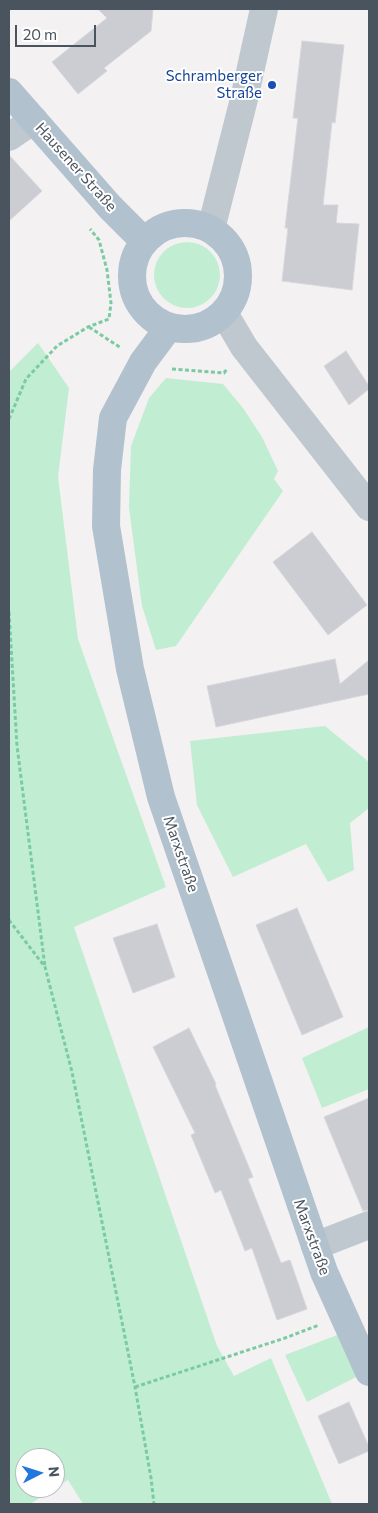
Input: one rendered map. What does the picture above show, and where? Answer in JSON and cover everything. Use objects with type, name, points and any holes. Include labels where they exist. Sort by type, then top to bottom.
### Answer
[{"type":"main road","name":"Hausener Straße","points":[[9,92],[110,207],[144,241]]},
{"type":"main road","points":[[175,223],[194,223],[211,229],[224,239],[233,252],[238,268],[238,284],[233,300],[224,313],[212,323],[198,328],[184,330],[169,327],[155,321],[136,298],[132,283],[132,268],[136,254],[144,241],[158,230],[175,223]]},
{"type":"main road","name":"Marxstraße","points":[[169,327],[143,362],[114,418],[107,470],[106,526],[130,670],[161,797],[324,1272],[369,1372]]},
{"type":"street","points":[[211,229],[244,99],[264,9]]},
{"type":"street","points":[[9,137],[34,120]]},
{"type":"street","points":[[224,313],[244,347],[368,502]]},
{"type":"street","points":[[315,1246],[369,1225]]},
{"type":"path","points":[[9,419],[26,379],[56,346],[88,327],[109,318],[111,302],[107,270],[99,240],[88,226]]},
{"type":"path","points":[[9,612],[17,746],[45,967],[72,1072],[135,1388],[152,1478],[154,1504]]},
{"type":"path","points":[[9,920],[45,967]]},
{"type":"path","points":[[135,1388],[285,1338],[344,1315]]},
{"type":"green space","points":[[187,242],[200,245],[210,252],[217,262],[220,275],[217,288],[210,298],[200,305],[187,308],[174,305],[164,298],[157,288],[154,275],[157,262],[164,252],[174,245]]},
{"type":"green space","points":[[38,343],[69,388],[58,477],[78,639],[166,887],[74,927],[217,1346],[234,1376],[271,1358],[332,1504],[83,1504],[68,1480],[65,1482],[65,1448],[15,1448],[15,1498],[40,1498],[30,1504],[9,1504],[9,372]]},
{"type":"green space","points":[[166,378],[223,384],[243,408],[262,437],[278,471],[274,479],[283,491],[176,646],[156,650],[142,606],[129,508],[131,446],[149,398]]},
{"type":"green space","points":[[325,726],[369,762],[369,808],[350,823],[354,870],[328,882],[306,844],[233,877],[197,805],[190,741]]},
{"type":"green space","points":[[369,1027],[369,1089],[322,1108],[302,1058]]},
{"type":"green space","points":[[340,1334],[358,1376],[307,1402],[285,1355]]},
{"type":"building","points":[[98,9],[153,9],[151,31],[104,68],[107,71],[78,94],[52,62],[107,18]]},
{"type":"building","points":[[302,41],[344,45],[335,123],[332,122],[323,205],[338,205],[336,223],[359,224],[352,290],[282,281],[288,228],[285,228],[298,118],[293,118]]},
{"type":"building","points":[[9,155],[42,191],[9,221]]},
{"type":"building","points":[[346,351],[369,386],[369,389],[349,405],[324,366]]},
{"type":"building","points":[[312,532],[367,605],[328,635],[273,562]]},
{"type":"building","points":[[335,659],[340,684],[369,660],[369,694],[216,727],[207,686]]},
{"type":"building","points":[[297,908],[343,1017],[302,1035],[256,925]]},
{"type":"building","points":[[157,924],[175,977],[133,993],[113,938]]},
{"type":"building","points":[[189,1028],[216,1084],[253,1177],[248,1179],[281,1263],[290,1260],[307,1309],[277,1320],[252,1248],[245,1251],[221,1190],[215,1193],[191,1135],[195,1133],[153,1047]]},
{"type":"building","points":[[369,1098],[369,1210],[363,1211],[324,1117]]},
{"type":"building","points":[[349,1402],[369,1447],[369,1451],[339,1464],[318,1416]]},
{"type":"place","name":"Schramberger Straße","points":[[272,85]]}]
